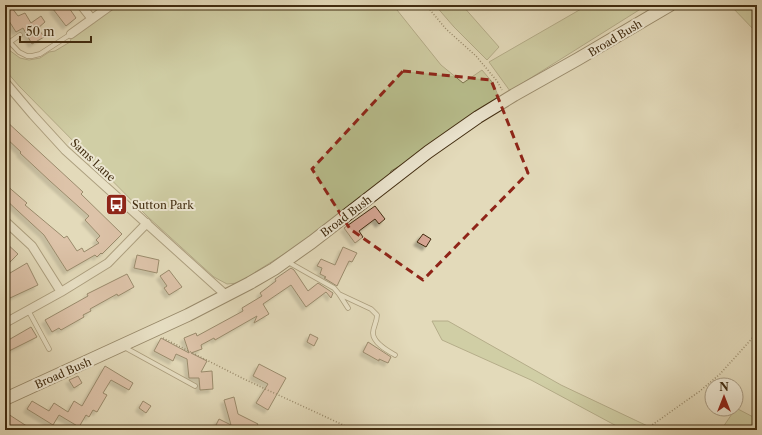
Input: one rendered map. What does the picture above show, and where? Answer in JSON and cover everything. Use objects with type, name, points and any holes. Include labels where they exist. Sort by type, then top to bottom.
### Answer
[{"type":"main road","name":"Broad Bush","points":[[5,399],[122,346],[250,283],[286,260],[346,217],[428,152],[478,117],[670,5]]},
{"type":"street","points":[[81,5],[92,19]]},
{"type":"street","points":[[72,34],[111,6]]},
{"type":"street","name":"Sams Lane","points":[[5,82],[65,150],[226,296]]},
{"type":"street","points":[[5,221],[32,246],[61,292]]},
{"type":"street","points":[[5,323],[61,292],[108,263],[147,223]]},
{"type":"lane","points":[[5,37],[19,52],[32,56],[40,54],[72,34]]},
{"type":"lane","points":[[10,42],[20,35]]},
{"type":"lane","points":[[286,260],[334,288],[348,308]]},
{"type":"lane","points":[[339,294],[371,310],[376,315],[377,320],[373,333],[374,337],[379,344],[395,355]]},
{"type":"lane","points":[[28,310],[49,349]]},
{"type":"lane","points":[[122,346],[195,386]]},
{"type":"path","points":[[426,5],[446,29],[484,65],[497,81],[507,99]]},
{"type":"path","points":[[153,331],[166,340],[214,364],[354,430]]},
{"type":"path","points":[[645,430],[700,391],[720,374],[757,333]]},
{"type":"highlighted area","points":[[403,71],[491,80],[528,173],[423,280],[350,229],[312,169]]},
{"type":"green space","points":[[118,5],[393,5],[441,65],[463,83],[482,70],[493,83],[501,103],[454,134],[391,171],[389,176],[357,208],[238,283],[227,284],[214,277],[148,217],[5,70],[5,47],[20,58],[29,60],[40,58],[70,42],[72,36]]},
{"type":"green space","points":[[435,5],[462,5],[499,47],[487,60],[454,27]]},
{"type":"green space","points":[[588,5],[647,5],[510,91],[489,62]]},
{"type":"green space","points":[[730,5],[757,5],[757,33]]},
{"type":"green space","points":[[432,321],[448,321],[561,385],[656,430],[624,430],[531,380],[442,340]]},
{"type":"green space","points":[[744,412],[757,419],[757,430],[721,430],[730,417],[744,417]]},
{"type":"building","points":[[58,5],[67,5],[76,18],[66,26],[53,9]]},
{"type":"building","points":[[12,8],[18,16],[25,13],[31,23],[41,16],[45,22],[38,28],[44,37],[32,44],[23,28],[16,32],[9,21],[5,24],[5,13]]},
{"type":"building","points":[[5,120],[83,192],[81,194],[122,234],[102,254],[101,253],[97,257],[95,255],[67,271],[44,235],[5,199],[5,184],[27,203],[25,205],[64,238],[67,236],[77,251],[82,248],[84,252],[99,243],[96,240],[100,236],[85,220],[89,216],[20,153],[21,152],[5,137]]},
{"type":"building","points":[[375,206],[385,219],[379,224],[375,219],[359,231],[363,237],[355,243],[344,228]]},
{"type":"building","points":[[423,234],[431,239],[426,247],[417,242]]},
{"type":"building","points":[[5,242],[18,254],[5,267]]},
{"type":"building","points":[[343,247],[357,253],[352,262],[349,261],[337,286],[320,274],[322,268],[317,266],[321,259],[335,265]]},
{"type":"building","points":[[137,255],[159,260],[157,273],[134,268]]},
{"type":"building","points":[[27,263],[38,285],[10,298],[5,289],[5,276]]},
{"type":"building","points":[[291,268],[294,270],[308,291],[318,283],[333,293],[331,298],[326,292],[306,307],[291,285],[263,304],[269,314],[254,323],[257,316],[215,340],[214,338],[201,345],[202,349],[191,353],[207,361],[201,372],[212,371],[213,389],[200,390],[199,378],[189,378],[187,359],[176,354],[173,361],[154,351],[161,338],[189,353],[184,338],[196,333],[197,336],[243,311],[242,308],[262,296],[260,293],[276,281],[275,279]]},
{"type":"building","points":[[169,270],[182,287],[169,295],[164,288],[167,286],[160,276]]},
{"type":"building","points":[[127,274],[134,287],[118,296],[117,294],[90,309],[91,311],[83,315],[84,317],[61,330],[59,328],[52,332],[45,320],[88,296],[87,294]]},
{"type":"building","points":[[31,327],[37,337],[5,353],[5,342]]},
{"type":"building","points":[[310,334],[318,338],[314,346],[307,342]]},
{"type":"building","points":[[368,342],[391,357],[388,363],[379,359],[379,361],[363,352]]},
{"type":"building","points":[[259,364],[286,378],[268,410],[256,403],[268,384],[253,376]]},
{"type":"building","points":[[105,366],[133,383],[129,390],[111,380],[103,393],[107,395],[97,412],[93,410],[89,417],[86,415],[79,427],[59,415],[53,425],[27,409],[32,401],[49,411],[54,403],[68,412],[74,401],[82,406]]},
{"type":"building","points":[[78,376],[82,383],[74,388],[69,380]]},
{"type":"building","points":[[234,397],[238,414],[258,424],[254,430],[244,426],[242,430],[221,430],[215,427],[219,419],[231,425],[224,400]]},
{"type":"building","points":[[143,401],[151,406],[146,413],[139,408]]},
{"type":"building","points":[[5,412],[33,430],[14,430],[5,424]]},
{"type":"place","name":"Sutton Park","points":[[116,205]]}]
